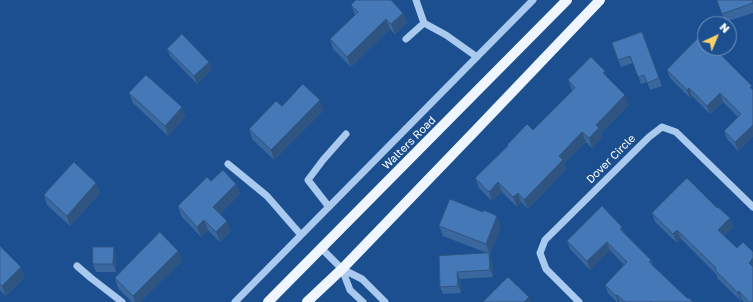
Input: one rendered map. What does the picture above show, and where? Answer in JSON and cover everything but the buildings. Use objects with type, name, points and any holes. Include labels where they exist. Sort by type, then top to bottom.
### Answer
[{"type":"main road","name":"Walters Road","points":[[268,302],[567,0]]},
{"type":"main road","points":[[308,302],[342,269],[600,0]]},
{"type":"street","points":[[416,0],[424,22],[446,35],[477,57]]},
{"type":"street","name":"Walters Road","points":[[235,302],[533,0]]},
{"type":"street","points":[[406,39],[424,22]]},
{"type":"street","name":"Dover Circle","points":[[580,302],[546,269],[540,253],[545,240],[649,137],[662,127],[676,132],[753,207]]},
{"type":"street","points":[[329,207],[308,180],[346,134]]},
{"type":"street","points":[[228,164],[266,196],[301,235]]},
{"type":"street","points":[[321,248],[342,269],[362,279],[385,302]]},
{"type":"street","points":[[77,266],[122,302]]},
{"type":"street","points":[[342,269],[350,290],[362,302]]}]
